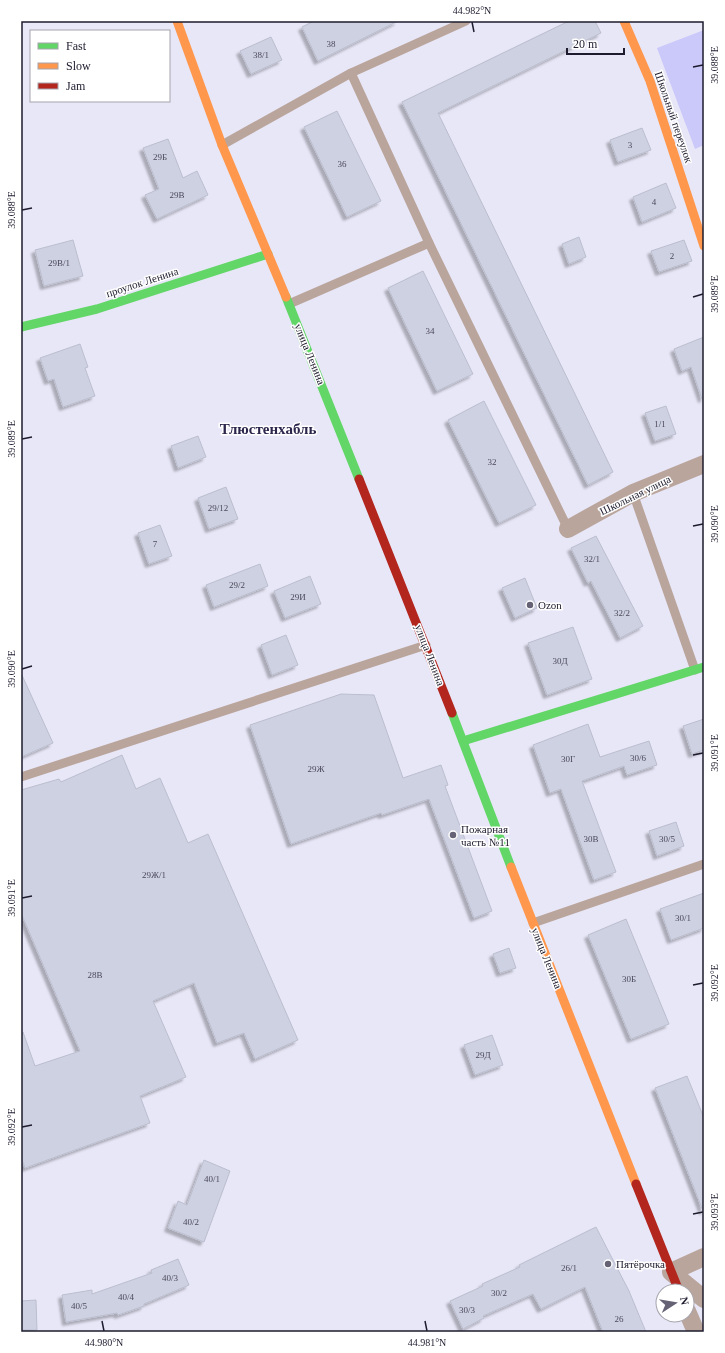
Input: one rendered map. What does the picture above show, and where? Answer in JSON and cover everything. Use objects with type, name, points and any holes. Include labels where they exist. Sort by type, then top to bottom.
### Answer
[{"type":"street","name":"улица Ленина","points":[[178,21],[222,145],[289,304],[426,645],[533,923],[676,1283]]},
{"type":"street","name":"Школьный переулок","points":[[624,21],[650,81],[704,246]]},
{"type":"street","name":"проулок Ленина","points":[[21,327],[97,309],[268,254]]},
{"type":"street","name":"Школьная улица","points":[[568,529],[633,493],[704,464]]},
{"type":"street","points":[[463,741],[700,669]]},
{"type":"street","points":[[704,1257],[671,1272],[704,1299]]},
{"type":"lane","points":[[222,145],[351,73],[466,21]]},
{"type":"lane","points":[[351,73],[429,243],[568,529]]},
{"type":"lane","points":[[289,304],[429,243]]},
{"type":"lane","points":[[633,493],[700,669]]},
{"type":"lane","points":[[21,778],[426,645]]},
{"type":"lane","points":[[533,923],[704,864]]},
{"type":"shaded area","points":[[704,30],[704,145],[695,149],[657,48]]},
{"type":"building","points":[[314,21],[398,21],[318,61],[302,27]]},
{"type":"building","points":[[569,21],[595,21],[601,33],[438,113],[613,472],[588,485],[402,102]]},
{"type":"building","points":[[271,37],[282,60],[251,74],[240,51]]},
{"type":"building","points":[[337,111],[381,201],[347,217],[304,127]]},
{"type":"building","points":[[642,128],[651,150],[618,162],[610,140]]},
{"type":"building","points":[[168,139],[183,178],[197,171],[208,195],[157,219],[145,195],[159,189],[143,148]]},
{"type":"building","points":[[666,183],[676,208],[642,222],[633,197]]},
{"type":"building","points":[[579,237],[586,257],[569,264],[562,244]]},
{"type":"building","points":[[73,240],[83,276],[44,286],[35,250]]},
{"type":"building","points":[[684,240],[692,261],[659,272],[651,251]]},
{"type":"building","points":[[423,271],[473,374],[437,391],[388,288]]},
{"type":"building","points":[[704,337],[704,398],[702,399],[691,367],[682,371],[674,349]]},
{"type":"building","points":[[80,344],[88,367],[85,368],[95,396],[63,407],[54,379],[48,381],[40,358]]},
{"type":"building","points":[[484,401],[536,505],[499,523],[448,420]]},
{"type":"building","points":[[666,406],[676,434],[655,441],[645,413]]},
{"type":"building","points":[[198,436],[206,457],[178,468],[171,446]]},
{"type":"building","points":[[226,487],[238,519],[209,529],[198,498]]},
{"type":"building","points":[[160,525],[172,556],[149,564],[138,533]]},
{"type":"building","points":[[596,536],[643,626],[620,638],[591,581],[588,583],[571,548]]},
{"type":"building","points":[[260,564],[268,586],[214,607],[206,585]]},
{"type":"building","points":[[310,576],[321,604],[285,618],[274,591]]},
{"type":"building","points":[[525,578],[537,608],[515,618],[502,588]]},
{"type":"building","points":[[573,627],[592,679],[547,695],[528,643]]},
{"type":"building","points":[[286,635],[298,665],[272,675],[261,645]]},
{"type":"building","points":[[21,673],[53,743],[21,757]]},
{"type":"building","points":[[341,694],[374,695],[403,778],[441,765],[448,785],[445,786],[492,911],[474,918],[429,799],[382,815],[381,813],[291,844],[250,725]]},
{"type":"building","points":[[704,719],[704,750],[692,754],[683,726]]},
{"type":"building","points":[[588,724],[600,757],[649,741],[657,765],[627,775],[624,766],[582,781],[616,872],[594,880],[561,789],[550,793],[533,745]]},
{"type":"building","points":[[122,755],[136,789],[160,778],[188,843],[208,834],[298,1040],[255,1059],[244,1033],[217,1043],[194,983],[153,1001],[186,1077],[140,1096],[150,1123],[25,1168],[21,1157],[21,1033],[23,1032],[35,1066],[80,1051],[21,913],[21,790],[59,779],[61,782]]},
{"type":"building","points":[[676,822],[684,846],[657,856],[649,831]]},
{"type":"building","points":[[704,893],[704,928],[671,940],[660,909]]},
{"type":"building","points":[[626,919],[669,1024],[631,1039],[588,935]]},
{"type":"building","points":[[509,948],[516,968],[500,973],[493,954]]},
{"type":"building","points":[[492,1035],[503,1065],[475,1075],[464,1045]]},
{"type":"building","points":[[687,1076],[704,1118],[704,1211],[655,1088]]},
{"type":"building","points":[[204,1160],[230,1171],[204,1242],[168,1228],[178,1201],[187,1205]]},
{"type":"building","points":[[596,1227],[629,1291],[646,1332],[603,1332],[585,1287],[541,1309],[533,1294],[483,1316],[484,1318],[463,1329],[450,1301],[483,1286],[482,1284],[520,1267],[519,1265]]},
{"type":"building","points":[[178,1259],[189,1285],[144,1304],[144,1306],[118,1315],[117,1313],[66,1322],[62,1295],[92,1290],[92,1294],[152,1273],[151,1270]]},
{"type":"building","points":[[36,1300],[37,1330],[21,1330],[21,1301]]},
{"type":"traffic: fast","points":[[21,327],[97,309],[268,254]]},
{"type":"traffic: fast","points":[[286,297],[359,479]]},
{"type":"traffic: fast","points":[[463,741],[704,667]]},
{"type":"traffic: fast","points":[[452,713],[511,867]]},
{"type":"traffic: slow","points":[[177,21],[222,145],[286,297]]},
{"type":"traffic: slow","points":[[624,21],[650,81],[704,246]]},
{"type":"traffic: slow","points":[[511,867],[636,1184]]},
{"type":"traffic: jam","points":[[359,479],[452,713]]},
{"type":"traffic: jam","points":[[636,1184],[676,1283]]},
{"type":"place","name":"Ozon","points":[[530,605]]},
{"type":"place","name":"Пожарная часть №11","points":[[453,835]]},
{"type":"place","name":"Пятёрочка","points":[[608,1264]]},
{"type":"district","name":"Тлюстенхабль","points":[[268,429]]}]
